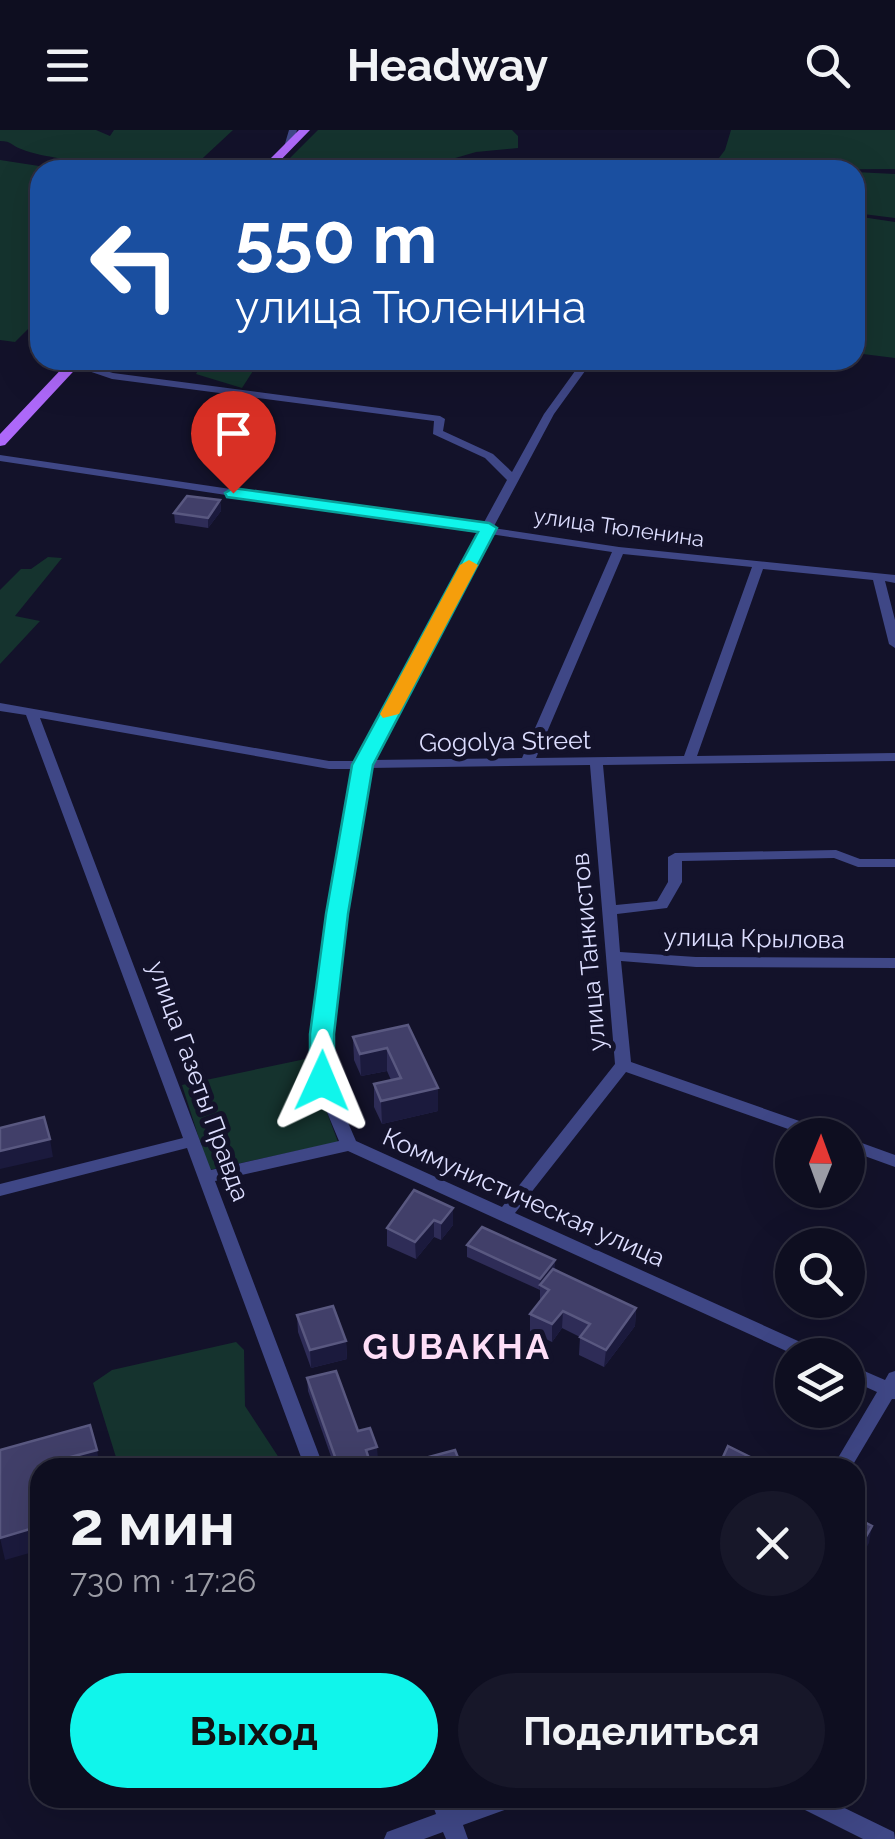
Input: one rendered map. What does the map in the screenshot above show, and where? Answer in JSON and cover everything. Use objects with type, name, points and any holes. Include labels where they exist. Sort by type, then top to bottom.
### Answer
[{"type":"main road","points":[[275,160],[305,130]]},
{"type":"main road","points":[[0,442],[68,370]]},
{"type":"street","points":[[288,147],[293,130]]},
{"type":"street","points":[[96,370],[112,376],[440,420],[437,432],[489,456],[513,479]]},
{"type":"street","points":[[349,1146],[322,1081],[320,1052],[337,914],[362,765],[549,414],[581,370]]},
{"type":"street","name":"улица Тюленина","points":[[0,458],[619,550],[895,579]]},
{"type":"street","points":[[526,763],[619,550]]},
{"type":"street","points":[[689,761],[758,566]]},
{"type":"street","points":[[878,576],[895,644]]},
{"type":"street","name":"Gogolya Street","points":[[0,707],[328,765],[895,758]]},
{"type":"street","name":"улица Газеты Правда","points":[[32,714],[311,1458]]},
{"type":"street","name":"улица Танкистов","points":[[504,1216],[623,1065],[596,762]]},
{"type":"street","points":[[609,910],[662,905],[675,882],[675,856],[836,854],[858,863],[895,863]]},
{"type":"street","name":"улица Крылова","points":[[613,956],[696,962],[895,963]]},
{"type":"street","points":[[623,1065],[775,1118]]},
{"type":"street","points":[[0,1190],[192,1141]]},
{"type":"street","name":"Коммунистическая улица","points":[[205,1177],[349,1146],[775,1338]]},
{"type":"street","points":[[865,1150],[895,1161]]},
{"type":"street","points":[[847,1458],[893,1387],[865,1377]]},
{"type":"street","points":[[394,1839],[454,1829],[492,1808]]},
{"type":"street","points":[[823,1808],[886,1839]]},
{"type":"green space","points":[[0,130],[96,130],[110,136],[114,130],[233,130],[201,160],[66,160],[0,141]]},
{"type":"green space","points":[[318,130],[512,130],[518,136],[518,148],[476,152],[448,160],[288,160]]},
{"type":"green space","points":[[731,130],[895,130],[895,169],[865,169],[865,160],[718,160]]},
{"type":"green space","points":[[0,160],[30,165],[30,327],[15,342],[0,340]]},
{"type":"green space","points":[[865,172],[895,174],[895,218],[865,214]]},
{"type":"green space","points":[[865,218],[895,222],[895,358],[865,354]]},
{"type":"green space","points":[[198,370],[254,370],[242,388],[196,374]]},
{"type":"green space","points":[[48,557],[62,558],[15,616],[40,621],[0,664],[0,590],[21,569],[31,569]]},
{"type":"green space","points":[[315,1057],[314,1078],[338,1142],[209,1170],[182,1085]]},
{"type":"green space","points":[[236,1342],[244,1350],[245,1406],[279,1458],[116,1458],[93,1383],[112,1370]]},
{"type":"building","points":[[187,496],[220,500],[208,518],[174,513]]},
{"type":"building","points":[[408,1025],[438,1088],[381,1101],[374,1084],[401,1078],[387,1048],[360,1054],[353,1037]]},
{"type":"building","points":[[44,1117],[50,1139],[0,1151],[0,1128]]},
{"type":"building","points":[[414,1190],[453,1208],[441,1223],[434,1220],[415,1242],[387,1228]]},
{"type":"building","points":[[482,1227],[555,1260],[540,1279],[467,1245]]},
{"type":"building","points":[[553,1269],[636,1308],[606,1350],[580,1337],[590,1324],[563,1311],[552,1324],[530,1314],[549,1290],[540,1285]]},
{"type":"building","points":[[333,1306],[346,1341],[310,1350],[297,1315]]},
{"type":"building","points":[[336,1371],[358,1431],[370,1428],[377,1447],[366,1450],[369,1458],[335,1458],[307,1378]]},
{"type":"building","points":[[90,1425],[97,1450],[67,1458],[30,1458],[30,1529],[0,1538],[0,1450]]},
{"type":"building","points":[[728,1446],[752,1458],[723,1458]]},
{"type":"building","points":[[455,1450],[458,1458],[425,1458]]},
{"type":"slow traffic","points":[[390,714],[469,565]]},
{"type":"district","name":"GUBAKHA","points":[[457,1347]]},
{"type":"route","points":[[233,493],[489,528],[362,765],[337,914],[320,1052],[322,1081]]}]
